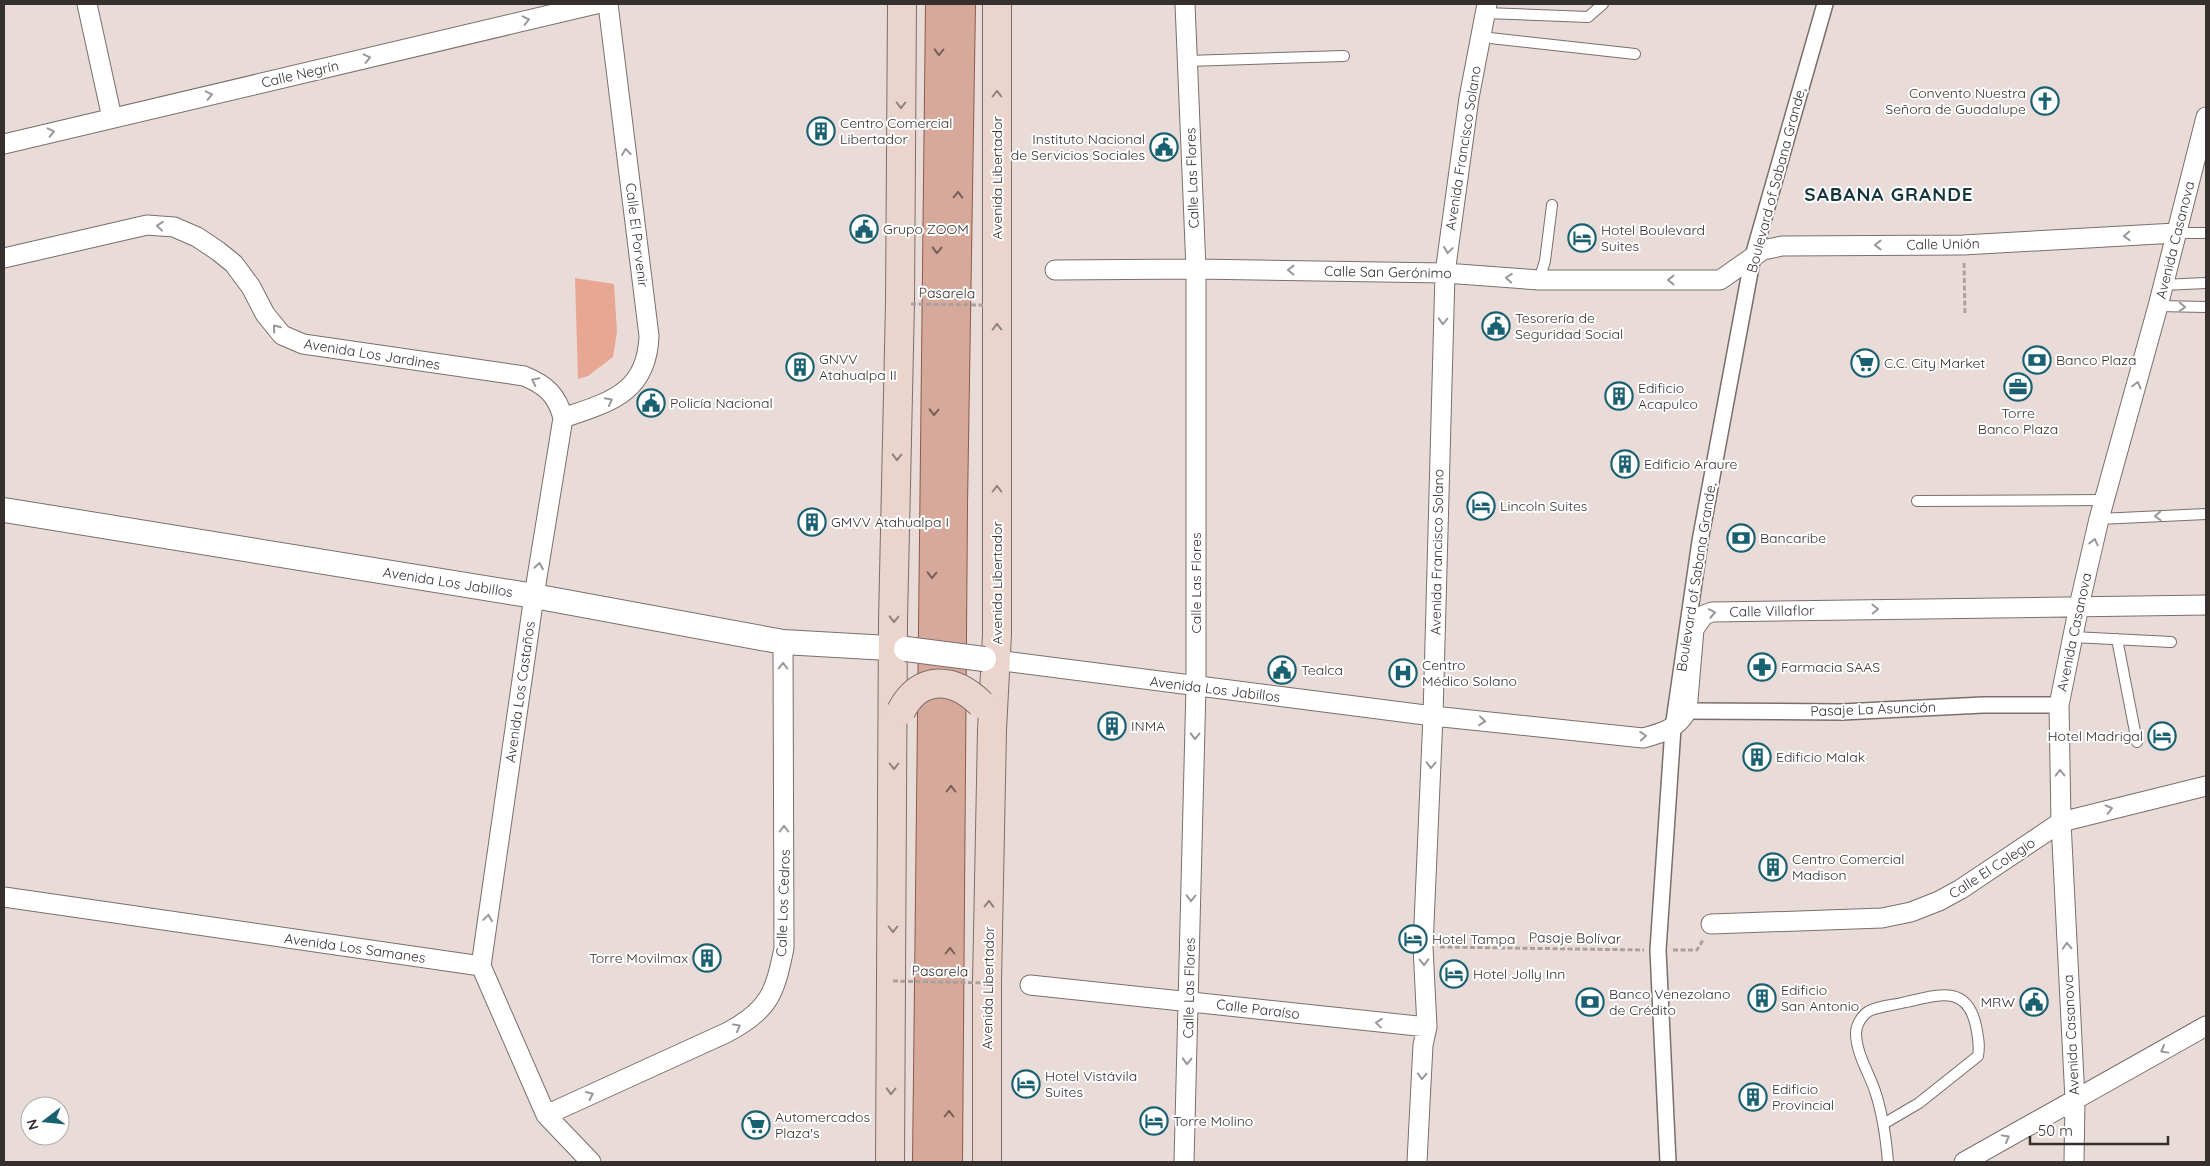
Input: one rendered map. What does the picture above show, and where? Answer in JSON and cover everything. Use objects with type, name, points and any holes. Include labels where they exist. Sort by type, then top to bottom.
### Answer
[{"type":"main road","points":[[890,1162],[892,981],[900,648],[902,4]]},
{"type":"main road","points":[[928,1162],[940,4]]},
{"type":"main road","points":[[948,1162],[953,516],[961,4]]},
{"type":"main road","name":"Avenida Libertador","points":[[987,1162],[987,983],[992,730],[990,660],[997,4]]},
{"type":"main road","points":[[898,722],[908,698],[917,690],[939,684],[948,684],[961,688],[981,704],[992,730]]},
{"type":"street","points":[[87,4],[112,118]]},
{"type":"street","name":"Calle Negrín","points":[[4,144],[596,4]]},
{"type":"street","name":"Calle El Porvenir","points":[[563,418],[601,406],[621,395],[636,382],[646,363],[649,352],[648,326],[608,4]]},
{"type":"street","name":"Calle Las Flores","points":[[1184,1162],[1196,687],[1196,269],[1185,4]]},
{"type":"street","name":"Boulevard of Sabana Grande,","points":[[1668,1162],[1658,950],[1673,728],[1700,541],[1754,256],[1824,4]]},
{"type":"street","name":"Avenida Francisco Solano","points":[[1418,1162],[1424,1046],[1427,1028],[1423,947],[1433,716],[1445,273],[1469,98],[1486,8]]},
{"type":"street","name":"Avenida Casanova","points":[[2074,1162],[2074,1100],[2059,705],[2079,606],[2105,500],[2158,306],[2206,117]]},
{"type":"street","name":"Avenida Los Jardines","points":[[4,258],[147,225],[174,228],[197,237],[234,264],[251,287],[265,314],[282,336],[303,344],[524,376],[540,382],[555,397],[563,418]]},
{"type":"street","name":"Calle Unión","points":[[1720,280],[1764,250],[1782,246],[1963,244],[2176,233]]},
{"type":"street","name":"Calle San Gerónimo","points":[[1055,270],[1196,269],[1445,273],[1539,280],[1720,280]]},
{"type":"street","name":"Avenida Los Castaños","points":[[481,966],[534,596],[563,418]]},
{"type":"street","name":"Avenida Los Jabillos","points":[[4,510],[534,596],[783,642],[900,648],[1433,716]]},
{"type":"street","name":"Calle Villaflor","points":[[1687,711],[1694,629],[1704,615],[1712,612],[2206,605]]},
{"type":"street","name":"Calle Los Cedros","points":[[546,1115],[743,1024],[767,1003],[779,974],[784,948],[783,642]]},
{"type":"street","name":"Pasaje La Asunción","points":[[1687,711],[1842,712],[1982,705],[2059,705]]},
{"type":"street","points":[[1433,716],[1643,738],[1673,728],[1682,721],[1687,711]]},
{"type":"street","name":"Calle El Colegio","points":[[1711,924],[1882,918],[1911,912],[1961,889],[2062,822],[2206,786]]},
{"type":"street","name":"Avenida Los Samanes","points":[[4,898],[481,966]]},
{"type":"street","points":[[481,966],[546,1115],[591,1162]]},
{"type":"street","name":"Calle Paraíso","points":[[1030,985],[1188,1000],[1427,1028]]},
{"type":"street","points":[[1964,1162],[2206,1026]]},
{"type":"lane","points":[[1486,8],[1588,17],[1603,4]]},
{"type":"lane","points":[[1481,37],[1635,54]]},
{"type":"lane","points":[[1187,61],[1344,56]]},
{"type":"lane","points":[[1539,280],[1545,261],[1552,205]]},
{"type":"lane","points":[[2176,233],[2206,233]]},
{"type":"lane","points":[[2162,286],[2206,283]]},
{"type":"lane","points":[[2158,306],[2206,307]]},
{"type":"lane","points":[[1917,501],[2105,500]]},
{"type":"lane","points":[[2100,520],[2206,514]]},
{"type":"lane","points":[[2073,637],[2170,642]]},
{"type":"lane","points":[[2117,639],[2137,742]]},
{"type":"lane","points":[[1885,1123],[1918,1103],[1978,1056],[1980,1046],[1975,1023],[1971,1010],[1964,1000],[1956,997],[1935,996],[1869,1011],[1859,1020],[1856,1033],[1862,1059],[1885,1123],[1888,1162]]},
{"type":"path","points":[[1963,244],[1965,315]]},
{"type":"path","name":"Pasarela","points":[[911,304],[983,305]]},
{"type":"path","name":"Pasaje Bolívar","points":[[1423,947],[1697,950],[1711,924]]},
{"type":"path","name":"Pasarela","points":[[892,981],[987,983]]},
{"type":"shaded area","points":[[575,278],[614,284],[617,332],[613,357],[588,376],[578,379]]},
{"type":"place","name":"Convento Nuestra Señora de Guadalupe","points":[[2045,101]]},
{"type":"place","name":"Centro Comercial Libertador","points":[[821,131]]},
{"type":"place","name":"Instituto Nacional de Servicios Sociales","points":[[1164,147]]},
{"type":"place","name":"Grupo ZOOM","points":[[864,229]]},
{"type":"place","name":"Hotel Boulevard Suites","points":[[1582,238]]},
{"type":"place","name":"Tesorería de Seguridad Social","points":[[1496,326]]},
{"type":"place","name":"Banco Plaza","points":[[2037,360]]},
{"type":"place","name":"C.C. City Market","points":[[1865,363]]},
{"type":"place","name":"GNVV Atahualpa II","points":[[800,367]]},
{"type":"place","name":"Torre Banco Plaza","points":[[2018,387]]},
{"type":"place","name":"Edificio Acapulco","points":[[1619,396]]},
{"type":"place","name":"Policía Nacional","points":[[651,403]]},
{"type":"place","name":"Edificio Araure","points":[[1625,464]]},
{"type":"place","name":"Lincoln Suites","points":[[1481,506]]},
{"type":"place","name":"GMVV Atahualpa I","points":[[812,522]]},
{"type":"place","name":"Bancaribe","points":[[1741,538]]},
{"type":"place","name":"Farmacia SAAS","points":[[1762,667]]},
{"type":"place","name":"Tealca","points":[[1282,670]]},
{"type":"place","name":"Centro Médico Solano","points":[[1403,673]]},
{"type":"place","name":"INMA","points":[[1112,726]]},
{"type":"place","name":"Hotel Madrigal","points":[[2162,736]]},
{"type":"place","name":"Edificio Malak","points":[[1757,757]]},
{"type":"place","name":"Centro Comercial Madison","points":[[1773,867]]},
{"type":"place","name":"Hotel Tampa","points":[[1413,939]]},
{"type":"place","name":"Torre Movilmax","points":[[707,958]]},
{"type":"place","name":"Hotel Jolly Inn","points":[[1454,974]]},
{"type":"place","name":"Edificio San Antonio","points":[[1762,998]]},
{"type":"place","name":"Banco Venezolano de Crédito","points":[[1590,1002]]},
{"type":"place","name":"MRW","points":[[2034,1002]]},
{"type":"place","name":"Hotel Vistávila Suites","points":[[1026,1084]]},
{"type":"place","name":"Edificio Provincial","points":[[1753,1097]]},
{"type":"place","name":"Torre Molino","points":[[1154,1121]]},
{"type":"place","name":"Automercados Plaza's","points":[[756,1125]]},
{"type":"district","name":"SABANA GRANDE","points":[[1889,194]]}]
